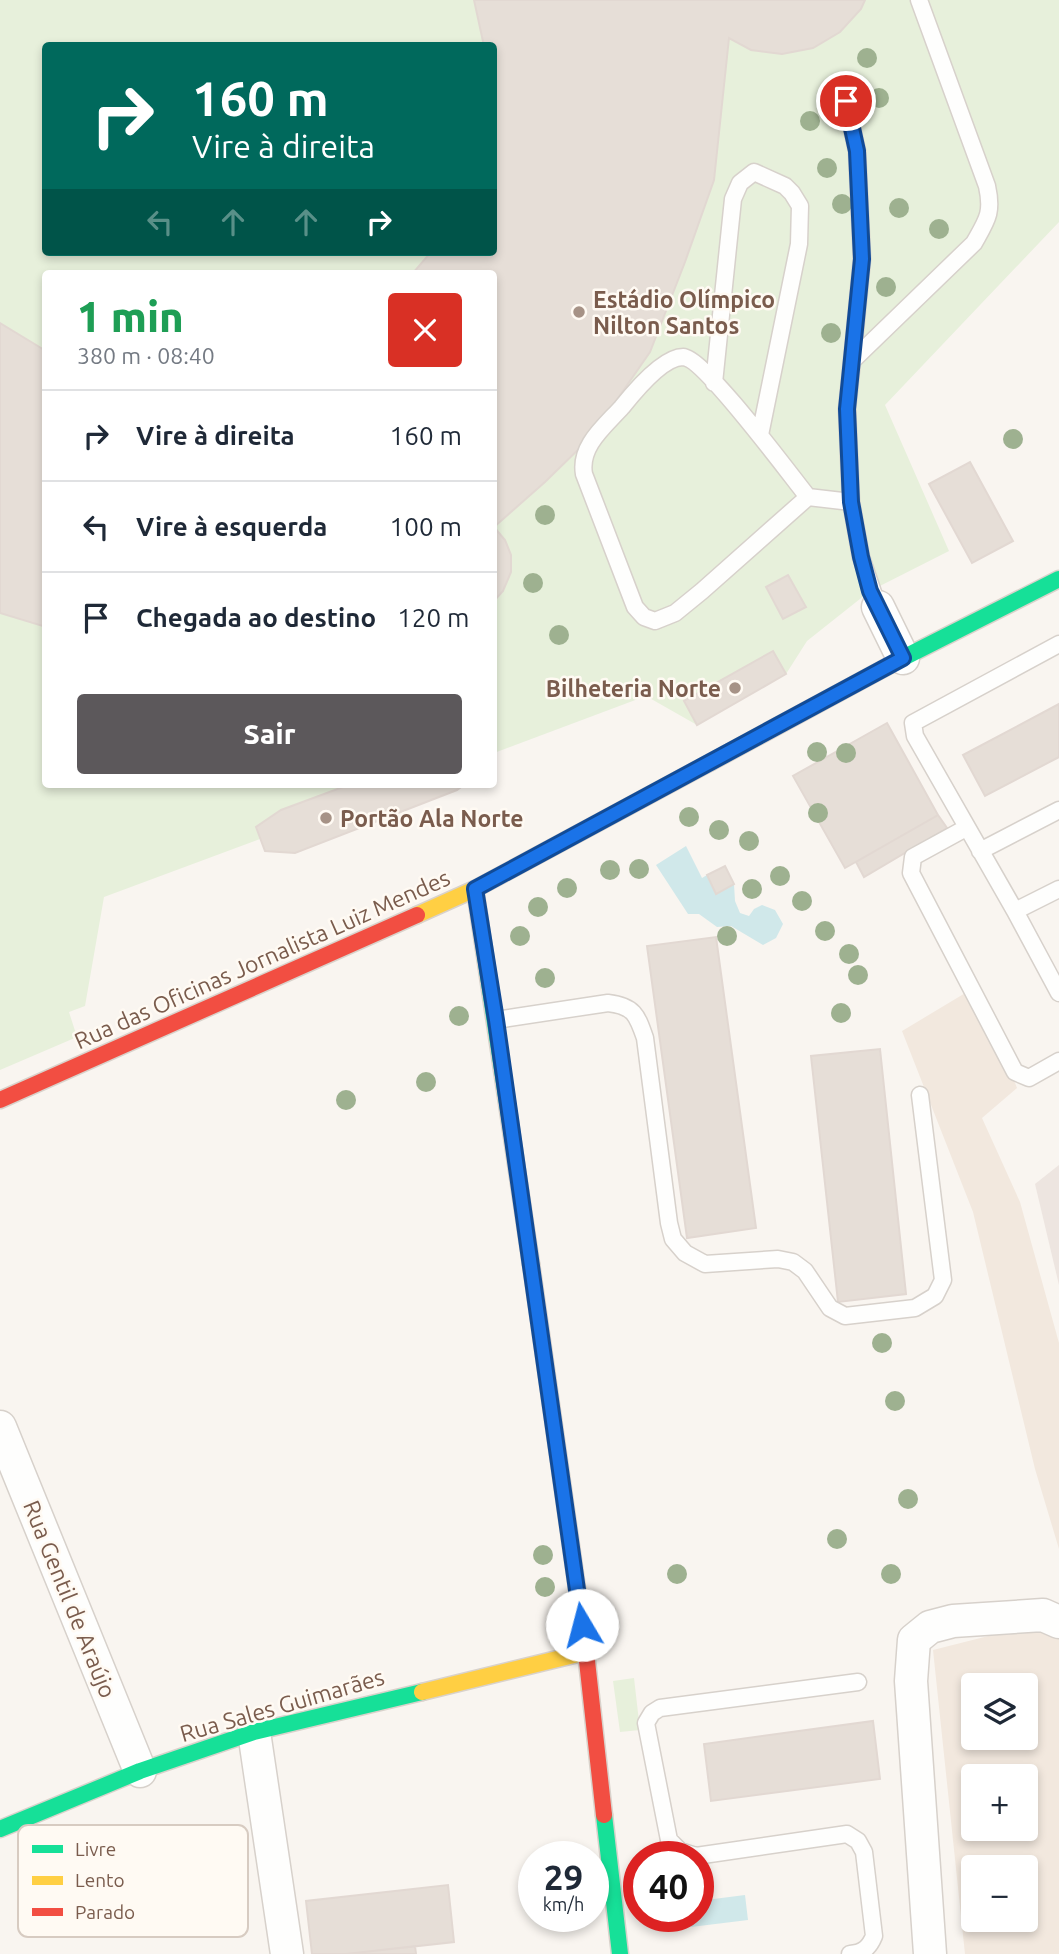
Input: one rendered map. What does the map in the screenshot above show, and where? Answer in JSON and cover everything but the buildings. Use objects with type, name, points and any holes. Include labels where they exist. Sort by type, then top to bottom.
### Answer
[{"type":"street","name":"Rua das Oficinas Jornalista Luiz Mendes","points":[[0,1100],[475,889],[903,658],[1059,579]]},
{"type":"street","points":[[878,607],[903,658]]},
{"type":"street","points":[[475,889],[586,1652],[620,1954]]},
{"type":"street","name":"Rua Gentil de Araújo","points":[[0,1427],[140,1771]]},
{"type":"street","points":[[930,1954],[911,1681],[914,1640],[930,1627],[953,1621],[1043,1615],[1059,1622]]},
{"type":"street","name":"Rua Sales Guimarães","points":[[20,1825],[140,1771],[254,1732],[586,1652]]},
{"type":"street","points":[[254,1732],[287,1954]]},
{"type":"lane","points":[[852,361],[974,243],[986,222],[991,204],[987,186],[919,0]]},
{"type":"lane","points":[[846,101],[857,151],[862,259],[847,409],[851,502],[861,557],[870,591],[878,607]]},
{"type":"lane","points":[[714,383],[733,199],[740,183],[754,172],[785,186],[800,206],[799,244],[760,435]]},
{"type":"lane","points":[[808,497],[675,613],[655,621],[644,617],[635,607],[584,474],[583,457],[587,447],[661,366],[675,358],[691,359],[760,435],[808,497],[851,502]]},
{"type":"lane","points":[[1059,644],[914,723],[915,736],[1059,993]]},
{"type":"lane","points":[[980,851],[1059,810]]},
{"type":"lane","points":[[966,828],[913,857],[911,873],[1015,1072],[1029,1078],[1059,1061]]},
{"type":"lane","points":[[1015,911],[1059,889]]},
{"type":"lane","points":[[496,1020],[608,1003],[625,1005],[638,1017],[645,1038],[668,1223],[673,1239],[685,1253],[705,1264],[779,1259],[793,1262],[805,1271],[830,1308],[845,1316],[915,1308],[935,1296],[943,1280],[920,1095]]},
{"type":"lane","points":[[850,1954],[857,1954],[869,1948],[874,1936],[864,1852],[858,1841],[846,1834],[696,1856],[680,1851],[669,1840],[646,1723],[652,1713],[660,1708],[858,1682]]},
{"type":"shaded area","points":[[977,986],[1017,1088],[982,1118],[1020,1202],[1059,1343],[1059,1549],[1035,1469],[973,1212],[902,1031]]},
{"type":"shaded area","points":[[1059,1165],[1059,1285],[1035,1184]]},
{"type":"shaded area","points":[[1059,1618],[1059,1954],[965,1954],[963,1932],[1038,1932],[1038,1855],[961,1855],[961,1916],[933,1650]]},
{"type":"green space","points":[[0,0],[1059,0],[1059,222],[885,405],[949,551],[870,591],[807,641],[786,674],[697,725],[646,696],[497,752],[497,270],[42,270],[42,788],[460,788],[295,853],[260,839],[104,897],[85,1006],[69,1012],[77,1037],[0,1070]]},
{"type":"green space","points":[[634,1678],[640,1730],[620,1732],[613,1681]]},
{"type":"water","points":[[686,846],[702,878],[707,875],[716,894],[734,884],[735,901],[740,913],[749,916],[754,909],[762,905],[775,910],[783,924],[776,938],[763,945],[731,926],[717,927],[699,914],[688,914],[656,865]]},
{"type":"water","points":[[745,1895],[748,1920],[714,1924],[714,1899]]},
{"type":"traffic: fast","points":[[711,762],[903,658],[1059,579]]},
{"type":"traffic: fast","points":[[475,889],[531,1264]]},
{"type":"traffic: fast","points":[[0,1829],[140,1771],[254,1732],[422,1692]]},
{"type":"traffic: fast","points":[[604,1815],[620,1954]]},
{"type":"traffic: slow","points":[[417,915],[475,889],[711,762]]},
{"type":"traffic: slow","points":[[422,1692],[586,1652]]},
{"type":"traffic: jam","points":[[0,1100],[417,915]]},
{"type":"traffic: jam","points":[[531,1264],[586,1652],[604,1815]]},
{"type":"place","name":"Estádio Olímpico Nilton Santos","points":[[579,312]]},
{"type":"place","name":"Bilheteria Norte","points":[[735,688]]},
{"type":"place","name":"Portão Ala Norte","points":[[326,818]]},
{"type":"route","points":[[582,1625],[475,889],[903,658],[870,591],[851,502],[847,409],[862,259],[857,151],[846,101]]}]
